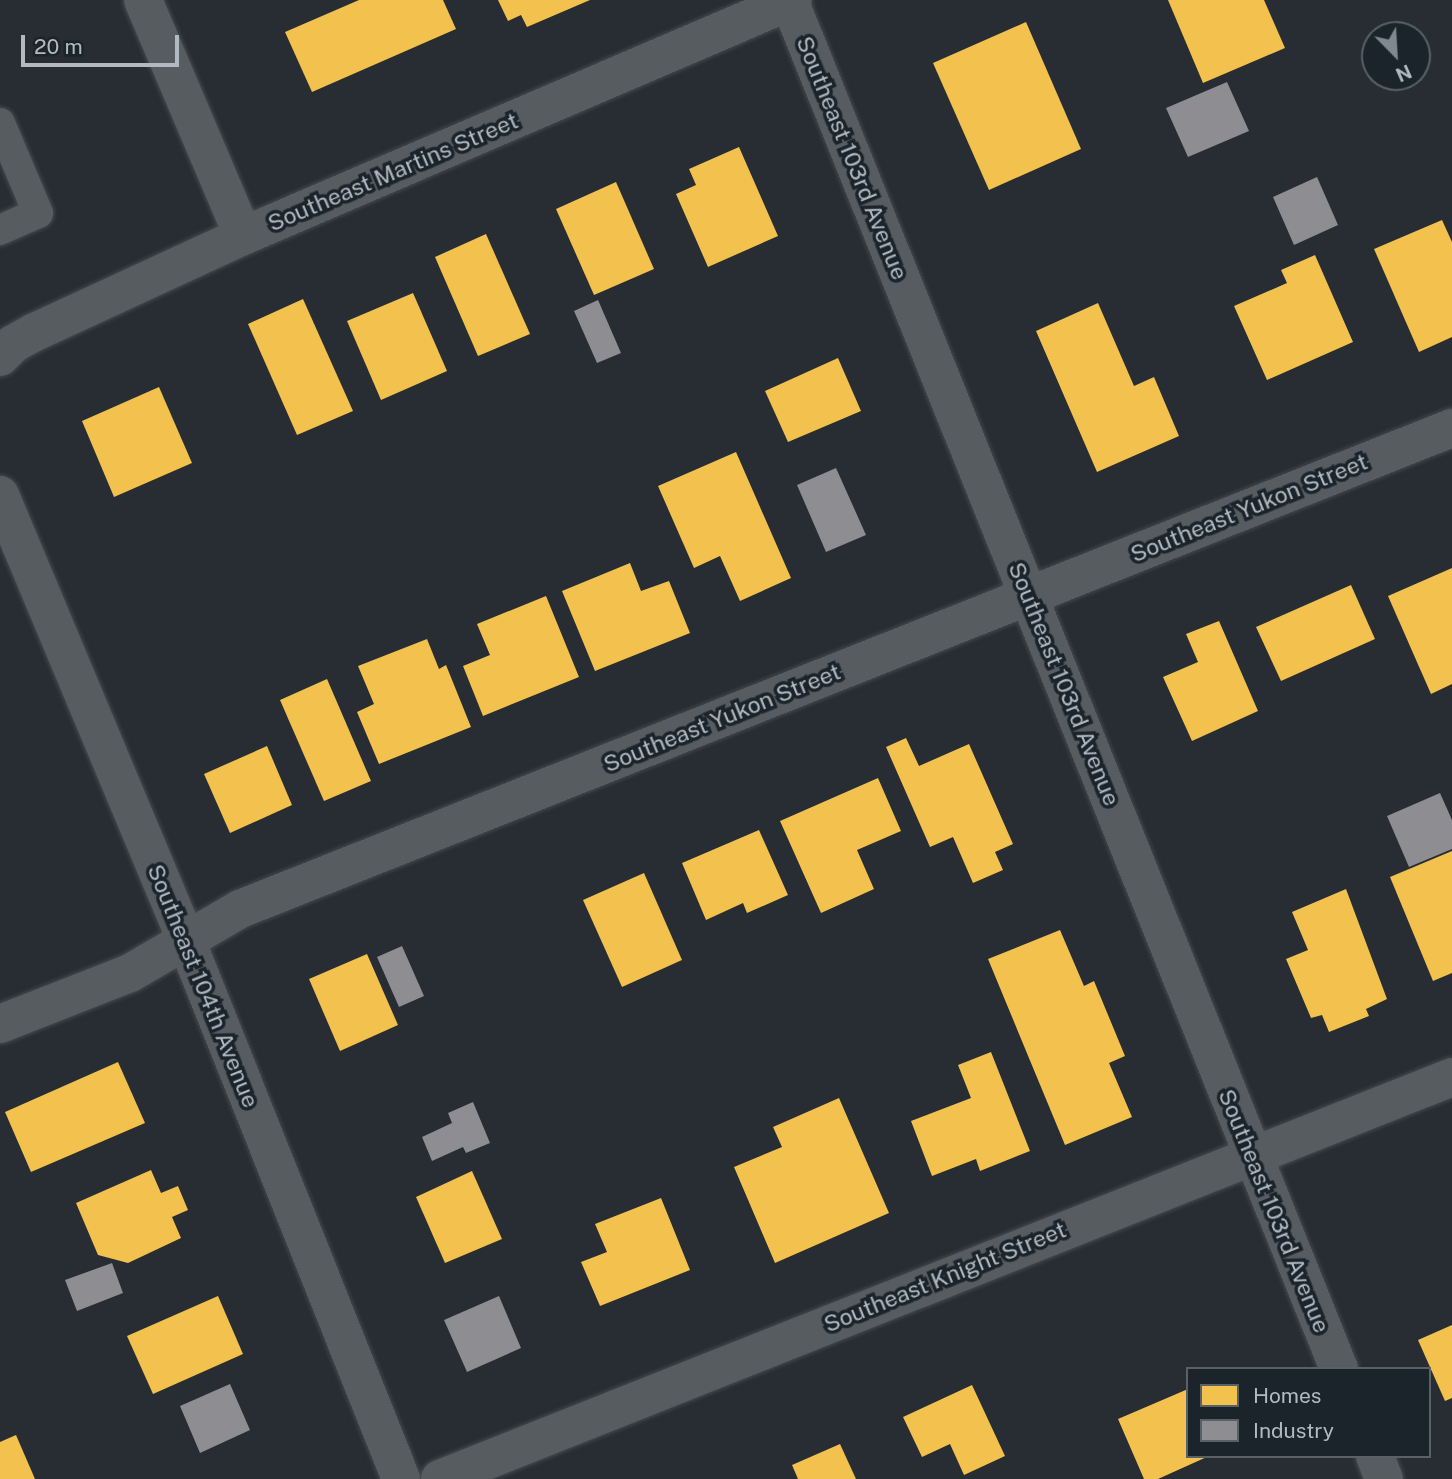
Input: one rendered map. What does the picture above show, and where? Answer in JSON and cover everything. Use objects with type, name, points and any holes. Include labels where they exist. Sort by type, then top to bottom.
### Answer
[{"type":"street","points":[[143,0],[243,236]]},
{"type":"street","name":"Southeast Martins Street","points":[[0,357],[13,344],[35,332],[243,236],[790,1]]},
{"type":"street","name":"Southeast 103rd Avenue","points":[[790,1],[1338,1367]]},
{"type":"street","name":"Southeast Yukon Street","points":[[0,1024],[130,973],[240,909],[1452,428]]},
{"type":"street","name":"Southeast 104th Avenue","points":[[0,495],[186,940],[401,1479]]},
{"type":"street","name":"Southeast Knight Street","points":[[440,1479],[1452,1077]]},
{"type":"street","points":[[1376,1458],[1384,1479]]},
{"type":"lane","points":[[0,123],[38,213],[0,230]]},
{"type":"building: Homes","points":[[359,0],[443,0],[456,29],[312,92],[285,32]]},
{"type":"building: Homes","points":[[498,0],[590,0],[527,27],[521,15],[508,21]]},
{"type":"building: Homes","points":[[1168,0],[1264,0],[1285,48],[1203,83]]},
{"type":"building: Homes","points":[[1026,22],[1081,149],[989,190],[933,63]]},
{"type":"building: Homes","points":[[739,147],[778,236],[708,267],[676,194],[696,185],[689,169]]},
{"type":"building: Homes","points":[[616,182],[654,269],[594,295],[556,209]]},
{"type":"building: Homes","points":[[1442,220],[1452,242],[1452,337],[1419,352],[1374,249]]},
{"type":"building: Homes","points":[[486,234],[530,334],[478,356],[435,257]]},
{"type":"building: Homes","points":[[1315,255],[1353,342],[1267,380],[1234,306],[1287,283],[1281,270]]},
{"type":"building: Homes","points":[[413,293],[447,371],[381,400],[347,321]]},
{"type":"building: Homes","points":[[303,299],[353,411],[297,435],[248,324]]},
{"type":"building: Homes","points":[[1098,303],[1134,386],[1154,377],[1179,436],[1097,472],[1036,331]]},
{"type":"building: Homes","points":[[838,358],[861,411],[788,442],[765,391]]},
{"type":"building: Homes","points":[[159,387],[192,463],[114,497],[82,421]]},
{"type":"building: Homes","points":[[736,452],[791,578],[740,601],[720,556],[694,568],[658,486]]},
{"type":"building: Homes","points":[[630,563],[641,591],[669,581],[690,633],[595,671],[562,591]]},
{"type":"building: Homes","points":[[1452,568],[1452,684],[1431,694],[1388,596]]},
{"type":"building: Homes","points":[[1351,585],[1375,639],[1281,681],[1256,627]]},
{"type":"building: Homes","points":[[546,596],[579,677],[483,716],[463,666],[490,655],[477,624]]},
{"type":"building: Homes","points":[[1219,621],[1258,711],[1192,741],[1163,677],[1198,662],[1186,634]]},
{"type":"building: Homes","points":[[427,639],[439,669],[446,665],[471,727],[379,764],[357,712],[374,704],[358,666]]},
{"type":"building: Homes","points":[[327,679],[371,781],[324,801],[280,700]]},
{"type":"building: Homes","points":[[906,738],[919,766],[969,744],[1013,844],[995,852],[1003,870],[973,883],[953,837],[930,847],[886,747]]},
{"type":"building: Homes","points":[[267,746],[292,805],[230,833],[204,774]]},
{"type":"building: Homes","points":[[878,778],[901,831],[857,850],[874,889],[821,913],[780,821]]},
{"type":"building: Homes","points":[[759,830],[788,895],[747,913],[743,903],[706,920],[682,863]]},
{"type":"building: Homes","points":[[1452,851],[1452,973],[1433,981],[1390,877]]},
{"type":"building: Homes","points":[[644,873],[682,960],[622,987],[583,900]]},
{"type":"building: Homes","points":[[1346,889],[1387,999],[1366,1009],[1369,1016],[1329,1032],[1322,1015],[1311,1018],[1286,959],[1308,950],[1292,912]]},
{"type":"building: Homes","points":[[1060,930],[1084,986],[1094,981],[1125,1056],[1109,1063],[1132,1117],[1065,1145],[988,959]]},
{"type":"building: Homes","points":[[367,954],[398,1025],[340,1051],[309,979]]},
{"type":"building: Homes","points":[[991,1052],[1030,1151],[980,1171],[976,1159],[932,1176],[911,1121],[971,1098],[958,1065]]},
{"type":"building: Homes","points":[[118,1062],[145,1123],[31,1172],[5,1112]]},
{"type":"building: Homes","points":[[839,1098],[889,1213],[775,1263],[734,1167],[782,1147],[773,1127]]},
{"type":"building: Homes","points":[[151,1170],[161,1193],[178,1186],[188,1210],[172,1217],[181,1238],[128,1263],[98,1255],[76,1203]]},
{"type":"building: Homes","points":[[472,1171],[502,1239],[445,1263],[416,1197]]},
{"type":"building: Homes","points":[[661,1198],[690,1270],[600,1306],[581,1262],[607,1252],[595,1224]]},
{"type":"building: Homes","points":[[218,1296],[243,1354],[153,1394],[127,1336]]},
{"type":"building: Homes","points":[[1452,1325],[1452,1398],[1445,1401],[1418,1340]]},
{"type":"building: Homes","points":[[972,1385],[1005,1456],[964,1475],[950,1444],[922,1457],[903,1417]]},
{"type":"building: Homes","points":[[1186,1390],[1186,1458],[1205,1458],[1158,1479],[1144,1479],[1118,1419]]},
{"type":"building: Homes","points":[[16,1435],[35,1479],[0,1479],[0,1442]]},
{"type":"building: Homes","points":[[840,1444],[856,1479],[798,1479],[792,1465]]},
{"type":"building: Industry","points":[[1227,82],[1249,131],[1188,157],[1166,108]]},
{"type":"building: Industry","points":[[1317,177],[1338,225],[1294,245],[1273,197]]},
{"type":"building: Industry","points":[[598,300],[621,353],[597,363],[574,311]]},
{"type":"building: Industry","points":[[836,468],[866,535],[826,552],[797,485]]},
{"type":"building: Industry","points":[[1440,793],[1452,820],[1452,849],[1409,867],[1387,816]]},
{"type":"building: Industry","points":[[402,946],[424,996],[399,1007],[377,957]]},
{"type":"building: Industry","points":[[473,1102],[490,1143],[466,1153],[463,1147],[432,1161],[422,1137],[452,1123],[448,1113]]},
{"type":"building: Industry","points":[[112,1263],[123,1293],[77,1311],[65,1280]]},
{"type":"building: Industry","points":[[499,1296],[521,1348],[467,1372],[444,1320]]},
{"type":"building: Industry","points":[[230,1384],[250,1430],[200,1453],[180,1406]]}]
